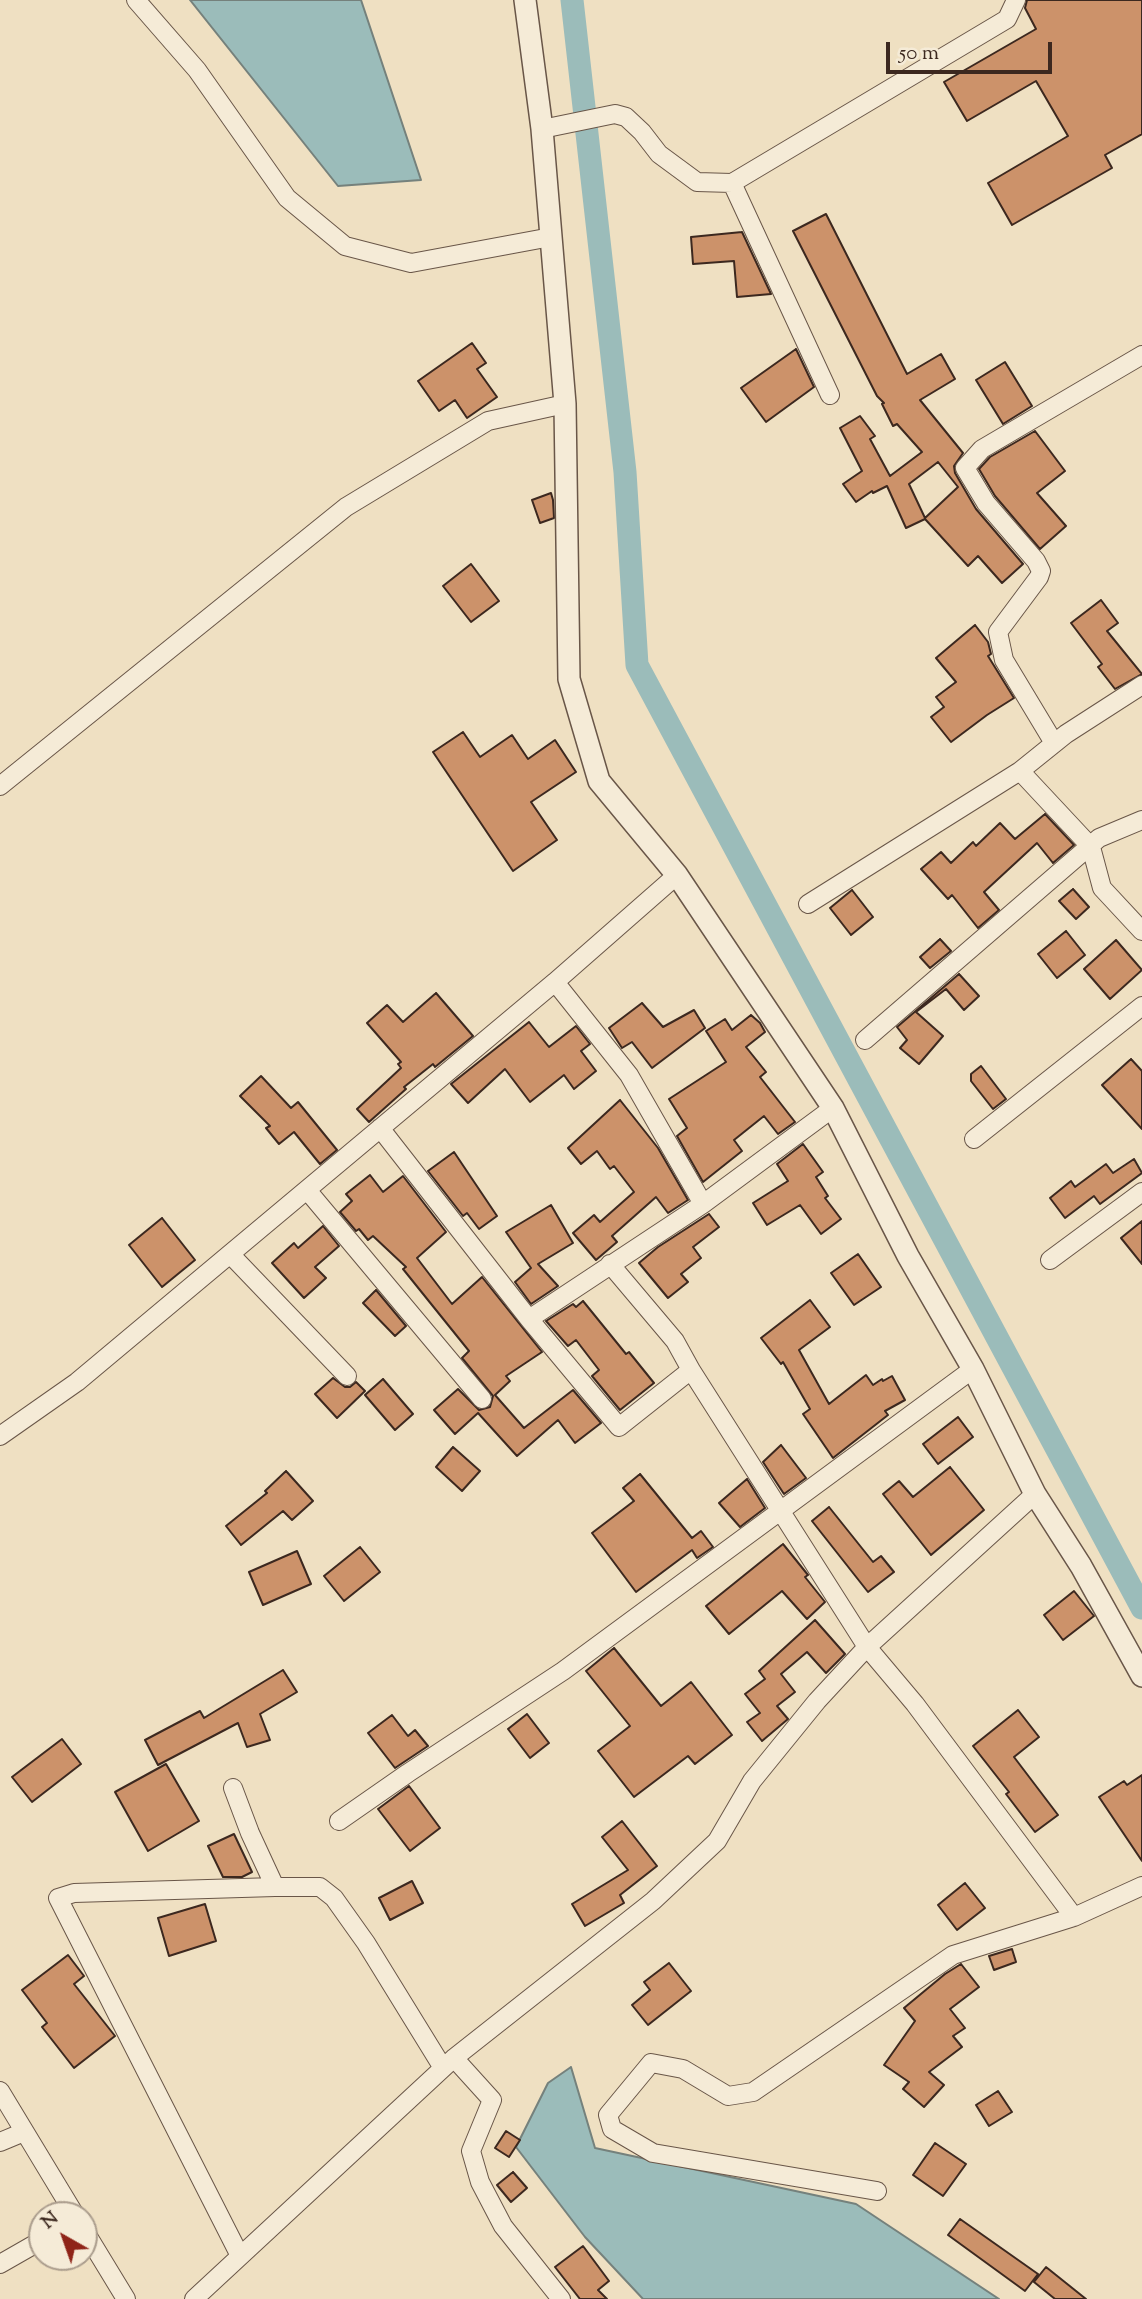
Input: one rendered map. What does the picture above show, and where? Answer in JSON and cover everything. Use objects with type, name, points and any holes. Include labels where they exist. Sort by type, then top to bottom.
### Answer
[{"type":"street","points":[[136,0],[197,70],[287,198],[345,246],[411,263],[551,237]]},
{"type":"street","points":[[524,0],[542,129],[565,404],[569,679],[599,781],[677,875],[834,1108],[908,1256],[973,1369],[1035,1494],[1081,1566],[1142,1676]]},
{"type":"street","points":[[542,129],[615,114],[626,117],[659,154],[697,182],[732,183],[1007,19],[1016,0]]},
{"type":"street","points":[[732,183],[830,395]]},
{"type":"street","points":[[1054,743],[1004,660],[998,632],[1041,571],[1036,561],[986,503],[965,468],[982,450],[1142,355]]},
{"type":"street","points":[[0,786],[346,507],[488,421],[565,404]]},
{"type":"street","points":[[808,904],[1020,771],[1054,743],[1142,685]]},
{"type":"street","points":[[1020,771],[1091,846],[1102,888],[1142,931]]},
{"type":"street","points":[[865,1040],[1100,838],[1142,820]]},
{"type":"street","points":[[0,1436],[77,1382],[555,982],[677,875]]},
{"type":"street","points":[[555,982],[629,1075],[703,1204]]},
{"type":"street","points":[[974,1139],[1142,1006]]},
{"type":"street","points":[[529,1319],[703,1204],[834,1108]]},
{"type":"street","points":[[380,1128],[529,1319],[619,1427],[691,1370]]},
{"type":"street","points":[[307,1190],[482,1399]]},
{"type":"street","points":[[1050,1260],[1142,1192]]},
{"type":"street","points":[[230,1254],[347,1376]]},
{"type":"street","points":[[610,1264],[675,1341],[867,1647],[915,1704],[1074,1917]]},
{"type":"street","points":[[339,1822],[563,1671],[973,1369]]},
{"type":"street","points":[[194,2299],[449,2063],[653,1900],[717,1841],[752,1781],[817,1701],[867,1647],[1035,1494]]},
{"type":"street","points":[[233,1788],[275,1887]]},
{"type":"street","points":[[877,2191],[653,2153],[612,2129],[608,2115],[651,2063],[683,2069],[728,2096],[753,2092],[953,1955],[1074,1917],[1142,1886]]},
{"type":"street","points":[[240,2256],[58,1898],[74,1892],[275,1887],[320,1887],[334,1898],[449,2063],[492,2100],[471,2151],[480,2182],[503,2225],[561,2299]]},
{"type":"street","points":[[0,2091],[66,2201]]},
{"type":"street","points":[[0,2142],[24,2132]]},
{"type":"street","points":[[0,2264],[28,2248]]},
{"type":"street","points":[[98,2253],[126,2299]]},
{"type":"water","points":[[190,0],[361,0],[421,180],[338,186]]},
{"type":"water","points":[[571,2067],[595,2148],[856,2204],[999,2299],[643,2299],[585,2237],[516,2147],[548,2083]]},
{"type":"building","points":[[1027,0],[1142,0],[1142,134],[1105,155],[1112,168],[1012,225],[988,183],[1068,136],[1036,81],[967,121],[944,82],[1036,29],[1025,8]]},
{"type":"building","points":[[826,214],[907,374],[941,354],[955,379],[920,400],[963,453],[954,466],[955,473],[976,509],[1023,564],[1002,583],[978,556],[968,566],[925,519],[906,528],[887,486],[873,493],[872,491],[856,502],[843,484],[862,471],[840,428],[860,416],[875,436],[870,439],[890,476],[922,452],[897,424],[893,426],[882,404],[884,403],[877,396],[793,231]],"holes":[[[938,462],[958,487],[925,518],[909,484]]]},
{"type":"building","points":[[742,232],[771,294],[737,297],[734,261],[693,264],[691,237]]},
{"type":"building","points":[[472,343],[486,363],[477,369],[497,397],[467,418],[455,400],[439,411],[418,381]]},
{"type":"building","points":[[796,349],[814,387],[766,422],[741,388]]},
{"type":"building","points":[[1005,362],[1032,406],[1003,424],[976,380]]},
{"type":"building","points":[[1035,431],[1065,471],[1037,493],[1066,526],[1040,549],[995,496],[979,469],[990,457]]},
{"type":"building","points":[[551,493],[554,518],[540,523],[532,500]]},
{"type":"building","points":[[471,564],[499,601],[471,622],[443,586]]},
{"type":"building","points":[[1101,600],[1118,623],[1107,631],[1142,674],[1115,689],[1098,667],[1102,664],[1071,623]]},
{"type":"building","points":[[975,625],[988,642],[991,654],[988,656],[1014,698],[951,742],[931,717],[944,707],[936,697],[956,682],[936,658]]},
{"type":"building","points":[[463,732],[480,757],[512,735],[528,759],[555,740],[576,772],[531,802],[557,840],[513,871],[433,752]]},
{"type":"building","points":[[1045,814],[1074,845],[1053,863],[1037,843],[984,892],[999,910],[978,928],[952,895],[948,899],[921,869],[941,852],[951,863],[973,842],[976,846],[1000,823],[1015,839]]},
{"type":"building","points":[[1073,889],[1089,907],[1076,919],[1059,901]]},
{"type":"building","points":[[852,890],[873,917],[851,935],[830,908]]},
{"type":"building","points":[[1066,931],[1085,955],[1057,978],[1038,954]]},
{"type":"building","points":[[940,939],[951,951],[930,968],[920,957]]},
{"type":"building","points":[[1116,940],[1142,970],[1110,999],[1084,969]]},
{"type":"building","points":[[959,974],[979,996],[964,1010],[946,989],[916,1012],[943,1036],[919,1064],[900,1048],[907,1040],[897,1027]]},
{"type":"building","points":[[436,993],[473,1036],[435,1067],[433,1064],[404,1087],[406,1089],[369,1122],[357,1109],[401,1068],[398,1064],[401,1062],[367,1023],[387,1005],[403,1022]]},
{"type":"building","points":[[642,1003],[663,1027],[694,1010],[705,1028],[652,1068],[632,1042],[622,1048],[609,1028]]},
{"type":"building","points":[[751,1015],[765,1032],[746,1047],[766,1072],[760,1077],[795,1122],[778,1134],[764,1116],[734,1140],[742,1151],[703,1182],[677,1136],[687,1128],[669,1099],[726,1062],[706,1031],[725,1019],[732,1030]]},
{"type":"building","points":[[529,1022],[549,1047],[576,1026],[590,1044],[581,1051],[596,1071],[574,1089],[564,1075],[530,1102],[505,1069],[468,1103],[451,1084]]},
{"type":"building","points":[[1131,1059],[1142,1071],[1142,1129],[1102,1085]]},
{"type":"building","points":[[981,1066],[1006,1099],[993,1109],[971,1081],[971,1074]]},
{"type":"building","points":[[261,1076],[291,1108],[298,1102],[337,1150],[320,1164],[294,1132],[279,1144],[266,1128],[270,1126],[240,1096]]},
{"type":"building","points":[[620,1100],[658,1148],[688,1200],[668,1213],[656,1197],[612,1236],[617,1242],[596,1260],[573,1233],[594,1215],[600,1222],[634,1192],[614,1166],[610,1169],[597,1151],[581,1164],[568,1148]]},
{"type":"building","points":[[803,1144],[823,1172],[816,1177],[828,1196],[825,1198],[841,1219],[821,1234],[800,1205],[767,1225],[753,1203],[788,1181],[777,1164]]},
{"type":"building","points":[[454,1152],[497,1216],[479,1229],[467,1213],[463,1216],[428,1171]]},
{"type":"building","points":[[1134,1159],[1142,1173],[1100,1204],[1094,1196],[1065,1218],[1050,1198],[1071,1181],[1075,1187],[1106,1164],[1113,1173]]},
{"type":"building","points":[[370,1175],[383,1192],[403,1176],[446,1232],[417,1258],[452,1304],[482,1277],[542,1352],[506,1376],[510,1381],[495,1395],[524,1428],[573,1390],[601,1423],[575,1443],[558,1420],[517,1456],[478,1413],[455,1434],[434,1410],[458,1389],[479,1410],[490,1407],[493,1396],[462,1358],[469,1351],[403,1269],[406,1267],[373,1236],[368,1240],[359,1229],[356,1231],[340,1212],[352,1201],[346,1194]]},
{"type":"building","points":[[551,1205],[573,1243],[538,1264],[558,1286],[531,1304],[515,1282],[531,1268],[506,1232]]},
{"type":"building","points":[[709,1214],[719,1227],[693,1247],[701,1258],[681,1274],[688,1282],[668,1298],[639,1263],[658,1247]]},
{"type":"building","points":[[162,1218],[195,1260],[162,1287],[129,1245]]},
{"type":"building","points":[[1142,1221],[1142,1264],[1121,1238]]},
{"type":"building","points":[[323,1226],[339,1246],[315,1267],[326,1278],[304,1298],[272,1263],[294,1243],[298,1248]]},
{"type":"building","points":[[858,1254],[881,1287],[854,1305],[831,1273]]},
{"type":"building","points":[[376,1290],[406,1326],[395,1336],[363,1303]]},
{"type":"building","points":[[810,1300],[830,1327],[799,1350],[829,1404],[866,1375],[873,1385],[892,1376],[905,1400],[885,1411],[888,1415],[833,1458],[803,1414],[810,1409],[783,1362],[781,1364],[761,1338]]},
{"type":"building","points":[[583,1301],[626,1354],[629,1352],[654,1383],[620,1410],[592,1376],[599,1370],[576,1340],[568,1346],[546,1321],[573,1304],[576,1307]]},
{"type":"building","points":[[333,1378],[345,1387],[356,1382],[365,1391],[337,1418],[315,1394]]},
{"type":"building","points":[[383,1379],[413,1414],[395,1430],[365,1395]]},
{"type":"building","points":[[958,1417],[973,1437],[938,1464],[923,1444]]},
{"type":"building","points":[[781,1445],[806,1478],[784,1494],[763,1462]]},
{"type":"building","points":[[453,1447],[480,1471],[462,1491],[436,1467]]},
{"type":"building","points":[[950,1467],[984,1510],[931,1555],[883,1494],[899,1481],[913,1497]]},
{"type":"building","points":[[286,1471],[313,1501],[292,1520],[283,1511],[241,1545],[226,1526],[267,1493],[265,1491]]},
{"type":"building","points":[[640,1474],[692,1538],[701,1531],[713,1547],[697,1558],[692,1550],[636,1592],[592,1533],[634,1501],[623,1488]]},
{"type":"building","points":[[747,1479],[765,1508],[740,1527],[719,1503]]},
{"type":"building","points":[[829,1507],[873,1562],[881,1556],[894,1572],[868,1592],[812,1521]]},
{"type":"building","points":[[783,1544],[825,1602],[807,1619],[782,1591],[729,1634],[706,1606]]},
{"type":"building","points":[[360,1547],[380,1572],[344,1601],[324,1576]]},
{"type":"building","points":[[297,1551],[311,1584],[263,1605],[249,1572]]},
{"type":"building","points":[[1074,1591],[1094,1616],[1063,1640],[1044,1615]]},
{"type":"building","points":[[815,1620],[845,1654],[826,1673],[807,1652],[781,1674],[795,1692],[777,1706],[788,1719],[762,1741],[747,1722],[760,1713],[745,1694],[765,1679],[759,1671]]},
{"type":"building","points":[[614,1648],[661,1706],[691,1682],[732,1735],[695,1764],[688,1756],[634,1797],[598,1751],[630,1726],[586,1671]]},
{"type":"building","points":[[283,1670],[297,1692],[260,1714],[270,1740],[247,1747],[238,1723],[158,1765],[145,1740],[200,1711],[204,1718]]},
{"type":"building","points":[[1018,1710],[1039,1737],[1014,1757],[1058,1815],[1035,1832],[1006,1794],[1009,1792],[973,1746]]},
{"type":"building","points":[[527,1714],[549,1743],[530,1758],[508,1729]]},
{"type":"building","points":[[392,1715],[408,1736],[415,1730],[428,1746],[395,1768],[368,1733]]},
{"type":"building","points":[[62,1739],[81,1764],[32,1802],[12,1777]]},
{"type":"building","points":[[166,1764],[199,1821],[148,1851],[115,1792]]},
{"type":"building","points":[[1142,1775],[1142,1861],[1099,1797],[1124,1781],[1127,1785]]},
{"type":"building","points":[[409,1786],[440,1828],[410,1851],[378,1809]]},
{"type":"building","points":[[622,1821],[657,1866],[620,1895],[624,1903],[585,1926],[572,1904],[628,1870],[602,1837]]},
{"type":"building","points":[[234,1834],[252,1872],[242,1877],[223,1877],[208,1846]]},
{"type":"building","points":[[412,1881],[423,1903],[390,1920],[379,1898]]},
{"type":"building","points":[[965,1883],[985,1908],[957,1930],[938,1905]]},
{"type":"building","points":[[205,1904],[216,1941],[169,1956],[158,1918]]},
{"type":"building","points":[[1012,1949],[1016,1962],[994,1970],[989,1956]]},
{"type":"building","points":[[68,1955],[84,1976],[74,1984],[115,2036],[74,2068],[42,2027],[47,2023],[22,1990]]},
{"type":"building","points":[[669,1963],[691,1991],[648,2025],[632,2005],[650,1990],[644,1982]]},
{"type":"building","points":[[961,1964],[979,1987],[950,2009],[965,2028],[953,2036],[962,2047],[929,2072],[944,2085],[924,2107],[903,2089],[909,2082],[884,2065],[915,2021],[904,2008]]},
{"type":"building","points":[[998,2091],[1012,2112],[989,2126],[976,2105]]},
{"type":"building","points":[[506,2131],[520,2140],[509,2157],[495,2148]]},
{"type":"building","points":[[935,2143],[966,2164],[943,2196],[913,2175]]},
{"type":"building","points":[[513,2172],[527,2188],[511,2202],[497,2185]]},
{"type":"building","points":[[960,2219],[1038,2274],[1025,2291],[948,2235]]},
{"type":"building","points":[[583,2246],[609,2281],[598,2290],[607,2299],[580,2299],[555,2267]]},
{"type":"building","points":[[1046,2267],[1086,2299],[1055,2299],[1034,2282]]},
{"type":"waterway","points":[[572,0],[625,472],[637,665],[1142,1608]]}]
